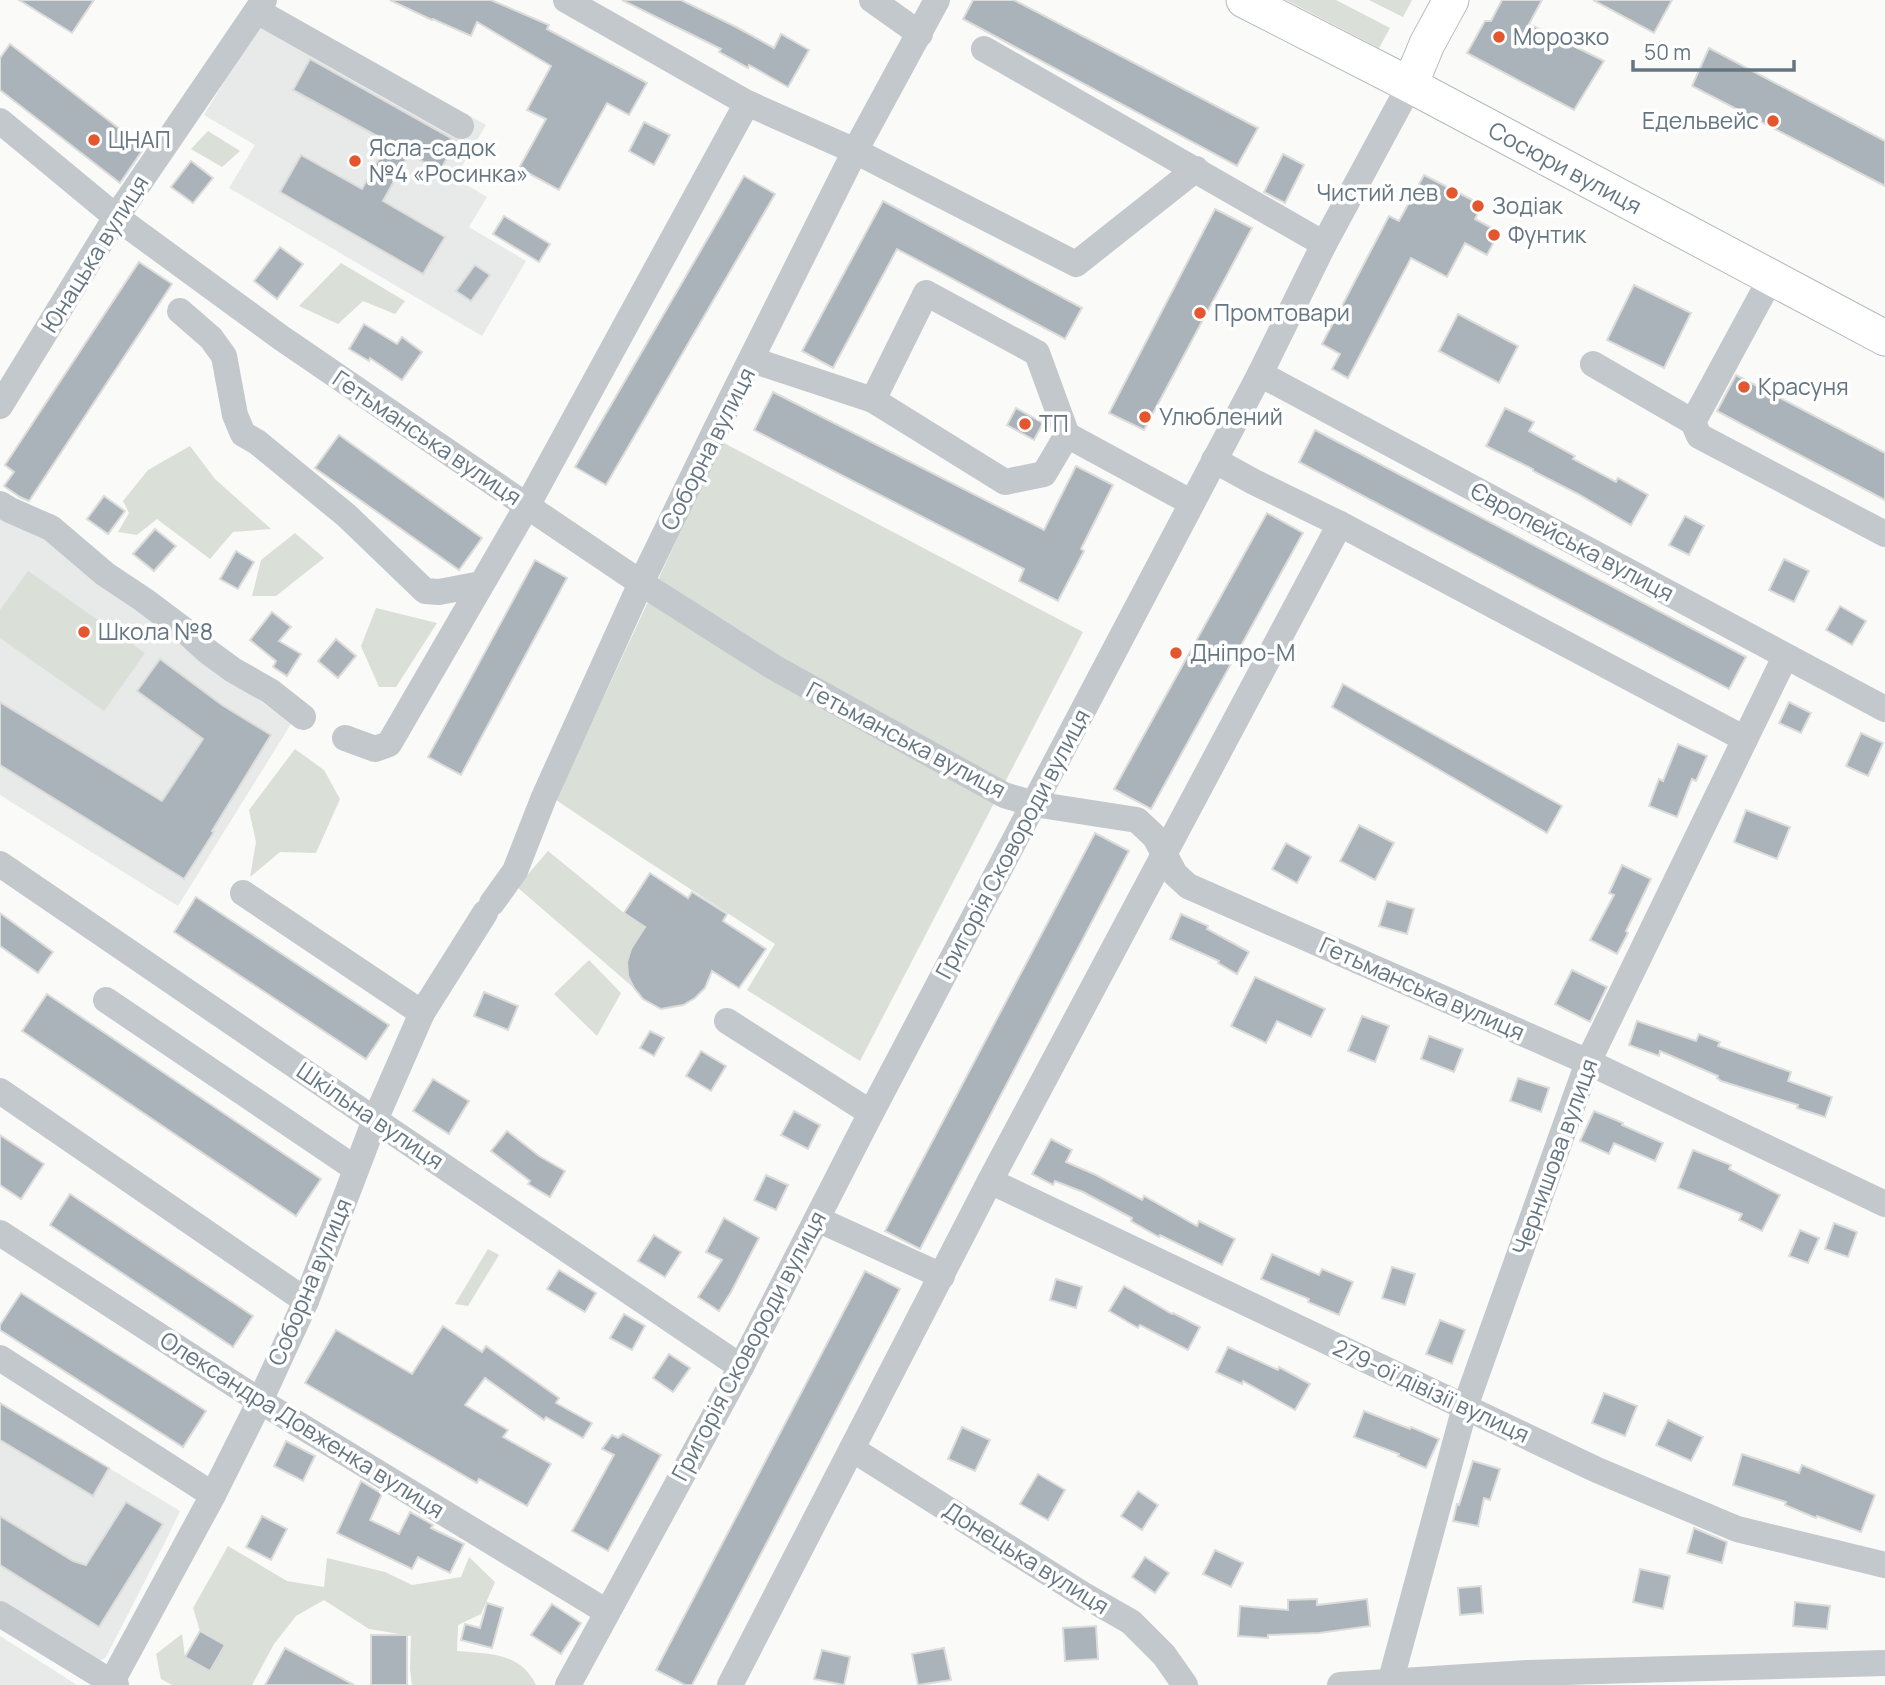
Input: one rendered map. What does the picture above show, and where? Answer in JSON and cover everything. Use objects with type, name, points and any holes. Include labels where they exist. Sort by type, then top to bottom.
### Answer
[{"type":"main road","name":"Сосюри вулиця","points":[[1244,0],[1410,85],[1885,338]]},
{"type":"main road","name":"Григорія Сковороди вулиця","points":[[1410,85],[1427,44],[1451,0]]},
{"type":"street","points":[[566,0],[747,103],[855,151],[1076,264],[1196,169]]},
{"type":"street","points":[[873,0],[920,34]]},
{"type":"street","name":"Соборна вулиця","points":[[112,1684],[260,1401],[306,1301],[375,1120],[422,1013],[515,871],[544,797],[641,583],[855,151],[937,0]]},
{"type":"street","points":[[260,5],[461,126]]},
{"type":"street","name":"Юнацька вулиця","points":[[0,406],[116,217],[260,5]]},
{"type":"street","points":[[984,49],[1324,244]]},
{"type":"street","name":"Григорія Сковороди вулиця","points":[[568,1685],[741,1367],[871,1113],[1260,374],[1324,244],[1410,85]]},
{"type":"street","points":[[345,738],[375,748],[389,744],[527,506],[747,103]]},
{"type":"street","name":"Гетьманська вулиця","points":[[0,121],[116,217],[280,337],[641,583],[775,668],[1004,795],[1034,804],[1137,820],[1155,837],[1175,874],[1188,886],[1588,1062],[1885,1204]]},
{"type":"street","points":[[1693,422],[1771,278]]},
{"type":"street","points":[[873,400],[926,293],[1037,353],[1067,435],[1192,503]]},
{"type":"street","points":[[180,312],[211,338],[224,356],[235,415],[243,433],[346,515],[425,591],[439,592],[481,584]]},
{"type":"street","points":[[752,360],[873,400],[1005,482],[1044,474],[1067,435]]},
{"type":"street","points":[[1593,364],[1693,422],[1699,436],[1885,534]]},
{"type":"street","name":"Європейська вулиця","points":[[1260,374],[1885,709]]},
{"type":"street","points":[[1214,460],[1745,739]]},
{"type":"street","points":[[0,504],[51,528],[105,574],[184,630],[207,652],[270,691],[303,717]]},
{"type":"street","points":[[730,1685],[990,1181],[1340,524]]},
{"type":"street","name":"Чернишова вулиця","points":[[1390,1683],[1465,1407],[1588,1062],[1785,657]]},
{"type":"street","name":"Шкільна вулиця","points":[[0,864],[741,1367]]},
{"type":"street","points":[[243,893],[422,1013]]},
{"type":"street","points":[[106,1000],[356,1170]]},
{"type":"street","points":[[727,1021],[871,1113]]},
{"type":"street","points":[[0,1091],[306,1301]]},
{"type":"street","name":"279-ої дівізії вулиця","points":[[990,1181],[1597,1470],[1737,1529],[1885,1565]]},
{"type":"street","points":[[817,1219],[942,1276]]},
{"type":"street","name":"Олександра Довженка вулиця","points":[[0,1233],[260,1401],[607,1612]]},
{"type":"street","points":[[0,1358],[213,1495]]},
{"type":"street","name":"Донецька вулиця","points":[[852,1449],[1131,1622],[1164,1655],[1185,1685]]},
{"type":"street","points":[[0,1614],[112,1684]]},
{"type":"street","points":[[1340,1685],[1528,1673],[1885,1663]]},
{"type":"shaded area","points":[[1286,0],[1336,0],[1390,28],[1379,48]]},
{"type":"shaded area","points":[[1369,0],[1412,0],[1403,17]]},
{"type":"shaded area","name":"Ясла-садок №4 «Росинка»","points":[[271,4],[486,125],[455,178],[487,197],[469,227],[526,261],[482,336],[229,188],[255,145],[204,115]]},
{"type":"shaded area","points":[[208,131],[240,151],[222,167],[191,149]]},
{"type":"shaded area","points":[[341,263],[405,301],[395,314],[363,301],[338,324],[299,306]]},
{"type":"shaded area","points":[[722,442],[1083,632],[860,1061],[747,990],[775,944],[556,800]]},
{"type":"shaded area","points":[[190,446],[215,479],[271,529],[233,532],[210,559],[157,519],[137,535],[118,532],[129,513],[123,501],[148,470]]},
{"type":"shaded area","name":"Школа №8","points":[[0,514],[47,539],[291,724],[178,906],[0,795]]},
{"type":"shaded area","points":[[295,533],[324,558],[276,596],[252,596],[261,560]]},
{"type":"shaded area","points":[[28,571],[145,653],[104,711],[0,638],[0,610]]},
{"type":"shaded area","points":[[376,608],[437,623],[396,687],[379,687],[361,646]]},
{"type":"shaded area","points":[[295,749],[324,770],[340,799],[316,853],[280,852],[250,877],[256,842],[249,810]]},
{"type":"shaded area","points":[[548,851],[624,913],[648,929],[635,942],[629,956],[629,971],[634,988],[517,887]]},
{"type":"shaded area","points":[[589,960],[621,993],[597,1036],[554,994]]},
{"type":"shaded area","points":[[488,1249],[499,1255],[468,1306],[455,1304]]},
{"type":"shaded area","points":[[0,1441],[92,1495],[109,1468],[180,1511],[106,1657],[100,1661],[0,1603]]},
{"type":"shaded area","points":[[228,1546],[287,1581],[324,1587],[327,1558],[385,1572],[412,1585],[461,1577],[469,1557],[495,1582],[481,1614],[458,1625],[457,1651],[503,1657],[521,1666],[536,1685],[412,1685],[411,1636],[369,1629],[324,1600],[296,1616],[274,1644],[252,1685],[172,1685],[161,1679],[156,1654],[182,1634],[185,1657],[210,1671],[225,1645],[200,1631],[193,1608]]},
{"type":"shaded area","points":[[0,1636],[77,1685],[0,1685]]},
{"type":"building","points":[[19,0],[94,0],[72,33]]},
{"type":"building","points":[[390,0],[491,0],[549,25],[547,29],[647,83],[629,115],[607,103],[559,190],[519,168],[546,119],[527,110],[551,66],[477,22],[471,36]]},
{"type":"building","points":[[622,0],[681,0],[774,48],[781,34],[809,50],[788,87],[719,52],[721,49]]},
{"type":"building","points":[[973,0],[1014,0],[1258,128],[1237,166],[963,19]]},
{"type":"building","points":[[1502,0],[1542,0],[1529,24],[1604,61],[1574,110],[1467,53],[1485,21],[1491,21]]},
{"type":"building","points":[[1593,0],[1672,0],[1654,33]]},
{"type":"building","points":[[10,44],[144,148],[120,183],[0,90],[0,58]]},
{"type":"building","points":[[1709,48],[1885,141],[1885,186],[1692,86]]},
{"type":"building","points":[[310,59],[456,141],[440,171],[409,154],[383,201],[445,237],[423,274],[280,192],[301,155],[362,189],[388,142],[293,90]]},
{"type":"building","points":[[644,122],[670,135],[654,165],[629,151]]},
{"type":"building","points":[[1283,154],[1304,165],[1285,203],[1264,192]]},
{"type":"building","points":[[191,161],[213,178],[193,203],[171,187]]},
{"type":"building","points":[[1424,175],[1482,205],[1475,219],[1499,232],[1487,255],[1465,243],[1447,277],[1411,258],[1348,378],[1332,369],[1340,354],[1322,344],[1389,216],[1399,221]]},
{"type":"building","points":[[744,176],[775,194],[606,485],[575,467]]},
{"type":"building","points":[[883,201],[1082,308],[1065,339],[897,249],[833,368],[802,351]]},
{"type":"building","points":[[1215,209],[1252,228],[1144,430],[1109,413]]},
{"type":"building","points":[[504,216],[550,244],[539,262],[493,234]]},
{"type":"building","points":[[280,247],[303,264],[277,299],[254,281]]},
{"type":"building","points":[[139,262],[172,284],[29,501],[20,497],[4,486],[14,472],[5,465]]},
{"type":"building","points":[[475,265],[490,275],[471,301],[456,291]]},
{"type":"building","points":[[1634,285],[1691,313],[1664,368],[1607,340]]},
{"type":"building","points":[[1458,314],[1518,346],[1499,383],[1439,351]]},
{"type":"building","points":[[364,324],[397,344],[402,337],[422,352],[402,380],[370,358],[369,361],[349,349]]},
{"type":"building","points":[[1736,375],[1885,453],[1885,500],[1717,411]]},
{"type":"building","points":[[773,392],[1044,530],[1076,466],[1113,485],[1058,601],[1019,581],[1024,569],[754,430]]},
{"type":"building","name":"ТП","points":[[1016,408],[1043,423],[1034,440],[1007,425]]},
{"type":"building","points":[[1505,408],[1534,422],[1529,431],[1575,456],[1573,459],[1616,482],[1618,478],[1648,495],[1631,525],[1533,469],[1486,446]]},
{"type":"building","points":[[1315,430],[1746,657],[1729,689],[1299,462]]},
{"type":"building","points":[[339,435],[482,538],[459,570],[315,468]]},
{"type":"building","points":[[104,496],[125,511],[108,534],[87,519]]},
{"type":"building","points":[[1267,513],[1303,533],[1151,809],[1114,789]]},
{"type":"building","points":[[1685,516],[1704,526],[1689,555],[1669,545]]},
{"type":"building","points":[[155,529],[176,546],[154,571],[133,554]]},
{"type":"building","points":[[236,551],[254,562],[238,589],[220,579]]},
{"type":"building","points":[[1784,559],[1809,571],[1794,602],[1769,590]]},
{"type":"building","points":[[535,560],[567,578],[461,775],[428,757]]},
{"type":"building","points":[[1840,606],[1866,621],[1852,645],[1826,630]]},
{"type":"building","points":[[272,612],[291,627],[279,641],[301,654],[287,676],[273,667],[276,661],[250,640]]},
{"type":"building","points":[[336,639],[356,656],[338,678],[318,661]]},
{"type":"building","points":[[160,659],[222,705],[271,735],[184,879],[0,765],[0,702],[162,801],[203,739],[137,691]]},
{"type":"building","points":[[1343,684],[1562,806],[1547,833],[1332,707]]},
{"type":"building","points":[[1789,702],[1811,713],[1801,733],[1779,723]]},
{"type":"building","points":[[1861,733],[1883,743],[1868,776],[1846,766]]},
{"type":"building","points":[[1678,744],[1707,756],[1696,781],[1692,779],[1677,817],[1649,806],[1659,779],[1663,781]]},
{"type":"building","points":[[1746,810],[1790,827],[1777,859],[1734,842]]},
{"type":"building","points":[[1359,825],[1394,843],[1375,880],[1340,861]]},
{"type":"building","points":[[1095,833],[1129,851],[920,1249],[885,1231]]},
{"type":"building","points":[[1286,843],[1311,857],[1297,883],[1272,869]]},
{"type":"building","points":[[1622,865],[1651,879],[1617,954],[1590,940],[1614,895],[1609,893]]},
{"type":"building","points":[[650,873],[688,898],[692,892],[727,914],[723,921],[766,949],[739,988],[712,971],[705,988],[695,998],[683,1005],[661,1009],[643,999],[634,988],[628,976],[627,962],[631,949],[645,927],[624,913]]},
{"type":"building","points":[[196,897],[389,1025],[366,1059],[174,932]]},
{"type":"building","points":[[1387,901],[1414,909],[1407,934],[1379,926]]},
{"type":"building","points":[[0,913],[53,952],[38,973],[0,946]]},
{"type":"building","points":[[1181,914],[1208,926],[1207,929],[1249,952],[1237,974],[1218,963],[1219,961],[1170,939]]},
{"type":"building","points":[[1572,970],[1607,987],[1590,1022],[1555,1004]]},
{"type":"building","points":[[1255,977],[1325,1009],[1311,1037],[1277,1021],[1266,1043],[1231,1026]]},
{"type":"building","points":[[484,992],[518,1006],[508,1030],[474,1016]]},
{"type":"building","points":[[47,994],[321,1179],[296,1216],[22,1031]]},
{"type":"building","points":[[1362,1016],[1389,1026],[1375,1062],[1348,1051]]},
{"type":"building","points":[[1637,1021],[1696,1041],[1699,1034],[1720,1042],[1718,1046],[1791,1072],[1788,1081],[1832,1097],[1825,1117],[1797,1108],[1798,1105],[1721,1081],[1718,1076],[1660,1051],[1659,1056],[1629,1045]]},
{"type":"building","points":[[650,1031],[664,1038],[654,1056],[640,1048]]},
{"type":"building","points":[[1429,1036],[1463,1049],[1454,1072],[1421,1059]]},
{"type":"building","points":[[701,1051],[726,1066],[711,1091],[686,1076]]},
{"type":"building","points":[[1518,1078],[1549,1088],[1541,1112],[1510,1101]]},
{"type":"building","points":[[433,1079],[469,1101],[449,1134],[413,1111]]},
{"type":"building","points":[[794,1111],[820,1125],[808,1149],[781,1135]]},
{"type":"building","points":[[1594,1111],[1663,1143],[1655,1161],[1614,1143],[1609,1154],[1580,1141]]},
{"type":"building","points":[[507,1131],[539,1156],[565,1171],[550,1197],[528,1184],[530,1181],[491,1151]]},
{"type":"building","points":[[0,1135],[44,1164],[21,1199],[0,1185]]},
{"type":"building","points":[[1051,1139],[1072,1150],[1066,1162],[1142,1200],[1144,1196],[1197,1226],[1199,1221],[1235,1239],[1222,1265],[1160,1235],[1159,1237],[1131,1221],[1132,1218],[1083,1192],[1055,1181],[1053,1185],[1032,1174]]},
{"type":"building","points":[[1693,1150],[1731,1165],[1729,1169],[1780,1195],[1762,1231],[1739,1220],[1742,1214],[1678,1188]]},
{"type":"building","points":[[766,1175],[788,1185],[776,1210],[754,1200]]},
{"type":"building","points":[[70,1194],[253,1316],[233,1347],[50,1225]]},
{"type":"building","points":[[724,1218],[759,1238],[719,1311],[698,1297],[722,1260],[706,1252]]},
{"type":"building","points":[[1834,1223],[1857,1232],[1848,1257],[1825,1249]]},
{"type":"building","points":[[1800,1230],[1819,1238],[1808,1263],[1789,1256]]},
{"type":"building","points":[[654,1235],[681,1252],[665,1277],[638,1261]]},
{"type":"building","points":[[1272,1254],[1319,1275],[1322,1269],[1353,1282],[1339,1315],[1261,1279]]},
{"type":"building","points":[[1392,1267],[1415,1274],[1405,1305],[1382,1298]]},
{"type":"building","points":[[559,1270],[596,1293],[585,1312],[547,1289]]},
{"type":"building","points":[[865,1271],[900,1289],[692,1685],[685,1685],[656,1670]]},
{"type":"building","points":[[1056,1279],[1082,1287],[1076,1308],[1050,1300]]},
{"type":"building","points":[[1124,1286],[1200,1327],[1188,1350],[1140,1325],[1138,1328],[1109,1311]]},
{"type":"building","points":[[21,1293],[206,1411],[183,1447],[0,1330],[0,1325]]},
{"type":"building","points":[[624,1314],[645,1326],[632,1350],[610,1338]]},
{"type":"building","points":[[1440,1320],[1465,1330],[1452,1364],[1426,1354]]},
{"type":"building","points":[[443,1326],[482,1352],[486,1346],[559,1398],[556,1403],[592,1423],[583,1438],[546,1417],[544,1420],[485,1378],[465,1405],[508,1430],[503,1437],[551,1464],[527,1506],[479,1479],[477,1483],[305,1383],[336,1330],[412,1374]]},
{"type":"building","points":[[1228,1347],[1278,1370],[1279,1367],[1310,1384],[1295,1410],[1243,1381],[1242,1384],[1216,1372]]},
{"type":"building","points":[[669,1354],[690,1368],[673,1392],[653,1378]]},
{"type":"building","points":[[1604,1393],[1637,1406],[1625,1436],[1592,1423]]},
{"type":"building","points":[[0,1403],[109,1468],[93,1496],[0,1440]]},
{"type":"building","points":[[1364,1411],[1439,1439],[1426,1468],[1398,1456],[1399,1454],[1354,1437]]},
{"type":"building","points":[[1668,1420],[1703,1437],[1691,1461],[1656,1445]]},
{"type":"building","points":[[962,1427],[990,1440],[975,1471],[948,1459]]},
{"type":"building","points":[[623,1434],[661,1455],[608,1551],[572,1531],[614,1455],[602,1449],[612,1435],[618,1438]]},
{"type":"building","points":[[286,1441],[315,1456],[303,1481],[274,1466]]},
{"type":"building","points":[[1742,1454],[1799,1473],[1802,1465],[1875,1495],[1861,1532],[1817,1516],[1816,1518],[1785,1505],[1786,1502],[1733,1485]]},
{"type":"building","points":[[1473,1461],[1500,1469],[1490,1500],[1484,1498],[1478,1526],[1453,1521]]},
{"type":"building","points":[[1038,1474],[1065,1490],[1048,1520],[1020,1504]]},
{"type":"building","points":[[361,1481],[382,1494],[370,1520],[399,1534],[410,1512],[433,1525],[431,1528],[464,1544],[450,1573],[418,1557],[412,1569],[337,1533]]},
{"type":"building","points":[[1138,1491],[1158,1505],[1142,1530],[1121,1516]]},
{"type":"building","points":[[126,1502],[163,1524],[99,1627],[0,1565],[0,1516],[73,1561],[86,1565]]},
{"type":"building","points":[[262,1516],[287,1529],[271,1560],[246,1547]]},
{"type":"building","points":[[1694,1528],[1727,1542],[1722,1563],[1687,1553]]},
{"type":"building","points":[[1215,1550],[1243,1563],[1231,1587],[1203,1574]]},
{"type":"building","points":[[1145,1557],[1169,1573],[1155,1593],[1132,1577]]},
{"type":"building","points":[[1640,1569],[1670,1576],[1663,1609],[1633,1602]]},
{"type":"building","points":[[1481,1586],[1483,1613],[1460,1615],[1458,1588]]},
{"type":"building","points":[[1317,1599],[1317,1605],[1367,1599],[1370,1626],[1319,1633],[1268,1635],[1268,1638],[1238,1636],[1240,1606],[1288,1610],[1288,1600]]},
{"type":"building","points":[[1795,1602],[1830,1606],[1827,1629],[1793,1626]]},
{"type":"building","points":[[487,1603],[503,1608],[492,1648],[461,1640],[465,1624],[480,1628]]},
{"type":"building","points":[[552,1604],[581,1623],[561,1654],[531,1635]]},
{"type":"building","points":[[1096,1626],[1098,1659],[1065,1661],[1063,1628]]},
{"type":"building","points":[[200,1631],[225,1645],[210,1671],[185,1657]]},
{"type":"building","points":[[371,1635],[407,1635],[407,1685],[371,1685]]},
{"type":"building","points":[[285,1648],[354,1685],[265,1685]]},
{"type":"building","points":[[944,1648],[951,1680],[918,1685],[912,1654]]},
{"type":"building","points":[[822,1650],[850,1657],[844,1685],[814,1679]]},
{"type":"place","name":"Морозко","points":[[1499,37]]},
{"type":"place","name":"Едельвейс","points":[[1773,121]]},
{"type":"place","name":"ЦНАП","points":[[94,140]]},
{"type":"place","name":"Ясла-садок №4 «Росинка»","points":[[355,161]]},
{"type":"place","name":"Чистий лев","points":[[1452,193]]},
{"type":"place","name":"Зодіак","points":[[1478,206]]},
{"type":"place","name":"Фунтик","points":[[1494,235]]},
{"type":"place","name":"Промтовари","points":[[1200,313]]},
{"type":"place","name":"Красуня","points":[[1744,387]]},
{"type":"place","name":"Улюблений","points":[[1145,417]]},
{"type":"place","name":"ТП","points":[[1025,424]]},
{"type":"place","name":"Школа №8","points":[[84,632]]},
{"type":"place","name":"Днiпро-М","points":[[1176,653]]}]
